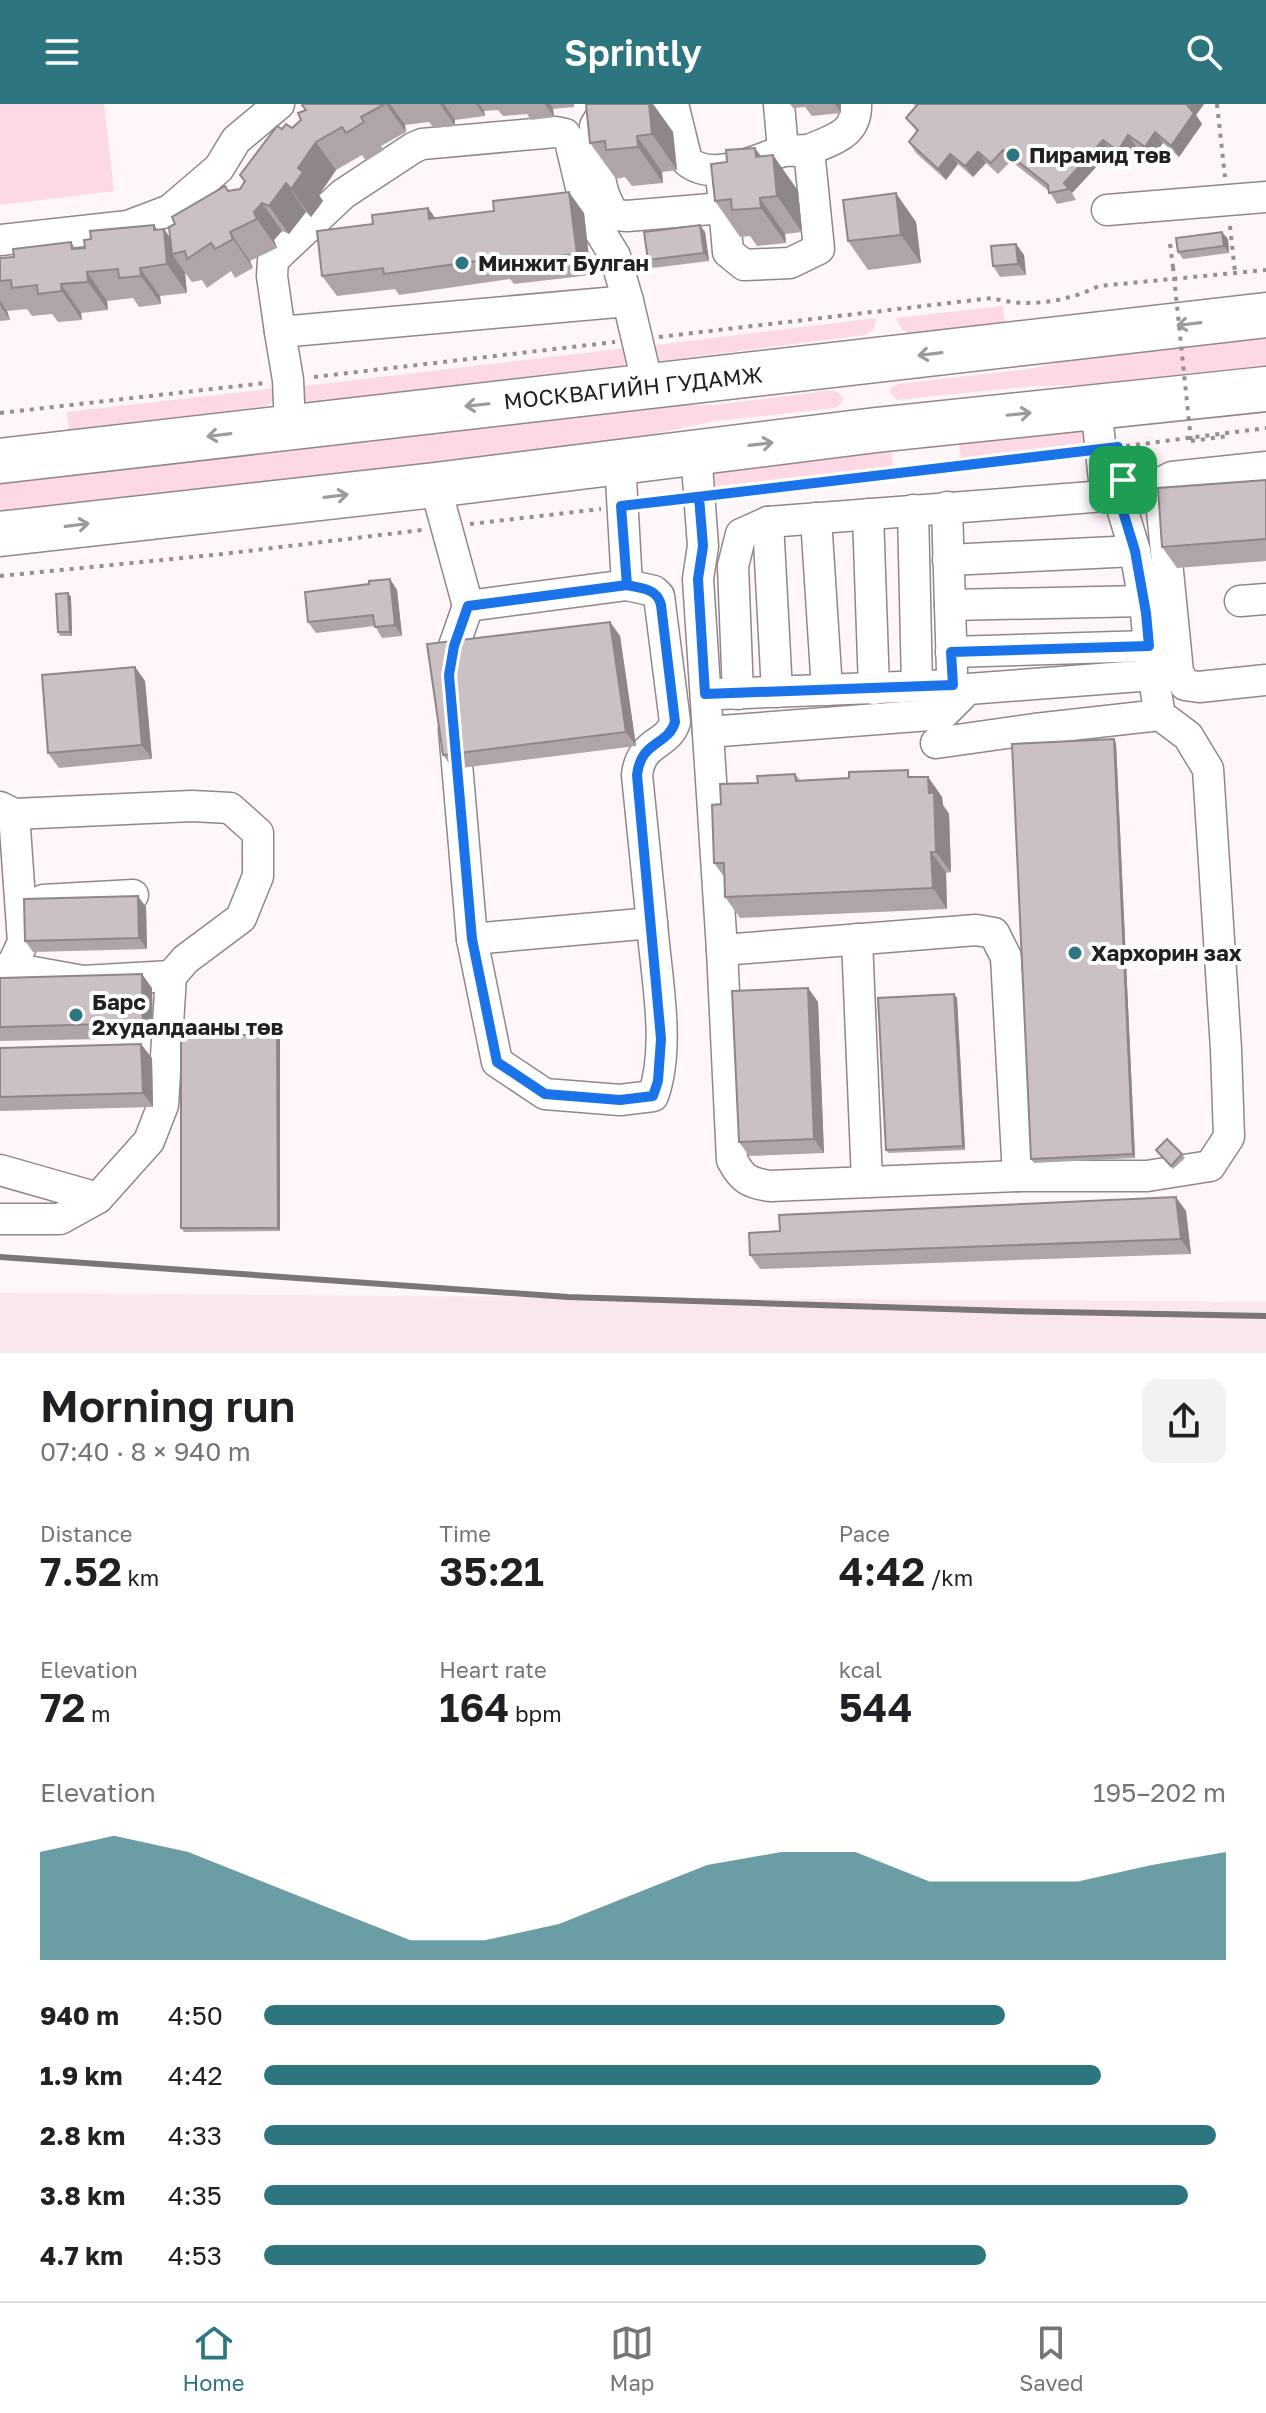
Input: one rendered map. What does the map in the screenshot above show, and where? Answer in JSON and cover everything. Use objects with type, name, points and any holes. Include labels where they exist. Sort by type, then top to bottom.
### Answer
[{"type":"highway","name":"МОСКВАГИЙН ГУДАМЖ","points":[[0,461],[1266,315]]},
{"type":"highway","points":[[864,362],[876,430]]},
{"type":"highway","points":[[0,534],[435,485],[876,430],[1266,389]]},
{"type":"street","points":[[0,240],[128,226],[170,210],[219,168],[236,140],[279,104]]},
{"type":"street","points":[[723,208],[615,215],[608,207],[603,191],[595,126],[598,117],[603,113],[673,104],[687,161],[693,166],[721,171],[796,151],[849,131],[856,117],[856,104]]},
{"type":"street","points":[[721,171],[728,252],[744,265],[790,263],[819,249],[796,151],[779,104]]},
{"type":"street","points":[[290,426],[288,380],[272,276],[273,260],[343,194],[422,144],[555,132],[565,134],[570,141],[586,209],[615,256],[648,386]]},
{"type":"street","points":[[1107,210],[1266,197]]},
{"type":"street","points":[[280,332],[628,301]]},
{"type":"street","points":[[1105,405],[1110,448],[1123,480],[1118,495],[1135,551],[1160,715]]},
{"type":"street","points":[[696,452],[703,546],[698,579],[732,1160],[741,1177],[751,1184],[770,1186],[1018,1176],[1147,1176],[1210,1166],[1229,1137],[1226,1049],[1208,769],[1188,736],[1160,715],[936,743]]},
{"type":"street","points":[[620,461],[627,585]]},
{"type":"street","points":[[1266,467],[1172,477],[1164,481],[1160,491],[1178,672],[1185,685],[1199,687],[1266,680]]},
{"type":"street","points":[[435,485],[468,606],[454,646],[449,675],[472,939],[497,1062],[545,1094],[620,1100],[653,1096],[658,1081],[661,1039],[637,775],[643,753],[672,731],[675,722],[659,596],[654,591],[627,585],[468,606]]},
{"type":"street","points":[[738,694],[733,566],[741,534],[768,522],[1118,495]]},
{"type":"street","points":[[708,732],[943,714],[953,693],[947,507]]},
{"type":"street","points":[[913,510],[917,686]]},
{"type":"street","points":[[868,514],[874,689]]},
{"type":"street","points":[[816,518],[827,690]]},
{"type":"street","points":[[768,522],[777,692]]},
{"type":"street","points":[[948,560],[1135,551]]},
{"type":"street","points":[[950,605],[1144,601]]},
{"type":"street","points":[[951,652],[1151,661]]},
{"type":"street","points":[[705,694],[917,686],[953,693],[1151,661]]},
{"type":"street","points":[[0,1219],[60,1219],[98,1198],[149,1141],[163,1105],[171,976],[186,959],[241,918],[258,876],[258,833],[230,808],[7,810],[21,901],[23,942],[5,968],[83,981],[171,976]]},
{"type":"street","points":[[21,901],[133,895]]},
{"type":"street","points":[[472,939],[652,923]]},
{"type":"street","points":[[722,950],[976,930],[994,933],[1006,957],[1018,1176]]},
{"type":"street","points":[[857,939],[867,1181]]},
{"type":"street","points":[[0,1170],[98,1198]]},
{"type":"path","points":[[1170,244],[1191,441],[1228,436],[1227,432]]},
{"type":"path","points":[[0,576],[223,554],[1266,428]]},
{"type":"shaded area","points":[[0,104],[104,104],[114,191],[0,205]]},
{"type":"shaded area","points":[[1003,306],[1005,323],[910,333],[903,331],[896,318]]},
{"type":"shaded area","points":[[876,318],[874,329],[865,335],[660,361],[648,346]]},
{"type":"shaded area","points":[[1266,330],[1266,370],[1146,384],[1033,386],[897,400],[890,392],[898,384],[1030,369],[1141,344]]},
{"type":"shaded area","points":[[635,347],[629,362],[624,365],[306,403],[302,403],[296,387]]},
{"type":"shaded area","points":[[278,388],[275,400],[266,406],[69,430],[67,412]]},
{"type":"shaded area","points":[[832,390],[840,393],[843,400],[834,408],[716,421],[609,443],[0,511],[0,480],[618,406],[714,405]]},
{"type":"shaded area","points":[[1087,428],[1092,445],[961,459],[958,439]]},
{"type":"shaded area","points":[[891,449],[893,466],[709,487],[710,474],[714,471]]},
{"type":"shaded area","points":[[0,1293],[1266,1302],[1266,1353],[0,1353]]},
{"type":"building","points":[[303,104],[385,104],[361,117],[364,122],[346,133],[342,127],[316,142],[298,168],[303,172],[291,189],[286,183],[269,206],[262,203],[254,212],[257,219],[230,232],[233,239],[215,249],[211,243],[187,259],[185,251],[172,254],[169,227],[175,224],[172,217],[225,186],[228,191],[240,189],[245,181],[240,175],[277,126],[282,129],[286,124],[292,128],[301,120],[298,113],[306,110]]},
{"type":"building","points":[[586,104],[649,104],[652,134],[637,136],[638,147],[606,150],[605,141],[590,143]]},
{"type":"building","name":"Пирамид төв","points":[[918,104],[1188,104],[1194,113],[1171,146],[1155,132],[1145,147],[1128,135],[1118,151],[1103,140],[1064,183],[1069,189],[1049,193],[1048,185],[1003,150],[991,163],[978,152],[965,166],[950,154],[938,169],[909,142],[918,130],[906,118]]},
{"type":"building","points":[[755,148],[756,157],[773,155],[777,196],[760,198],[761,208],[732,210],[731,199],[715,201],[711,164],[727,162],[726,150]]},
{"type":"building","points":[[569,192],[577,254],[499,263],[499,258],[384,274],[383,268],[322,276],[317,231],[373,224],[372,215],[428,208],[429,219],[494,211],[493,201]]},
{"type":"building","points":[[896,193],[901,235],[848,241],[843,200]]},
{"type":"building","points":[[154,225],[154,230],[164,229],[167,264],[140,268],[141,276],[119,278],[118,269],[87,272],[88,282],[61,284],[62,291],[38,294],[37,285],[12,288],[11,280],[0,281],[0,258],[14,257],[13,249],[71,242],[72,249],[85,248],[84,240],[91,239],[90,231]]},
{"type":"building","points":[[700,225],[704,253],[648,260],[644,232]]},
{"type":"building","points":[[1222,232],[1224,246],[1178,252],[1176,238]]},
{"type":"building","points":[[1016,244],[1018,264],[993,266],[991,246]]},
{"type":"building","points":[[1266,480],[1266,539],[1162,547],[1158,488]]},
{"type":"building","points":[[390,579],[395,625],[375,627],[373,615],[308,622],[305,592]]},
{"type":"building","points":[[68,593],[70,632],[58,632],[56,594]]},
{"type":"building","points":[[610,622],[626,732],[443,755],[427,644]]},
{"type":"building","points":[[135,667],[142,745],[48,753],[42,675]]},
{"type":"building","name":"Хархорин зах","points":[[1114,739],[1133,1154],[1031,1159],[1012,744]]},
{"type":"building","points":[[908,770],[908,777],[928,777],[929,793],[934,793],[936,852],[931,852],[933,888],[725,897],[724,863],[714,863],[712,805],[721,804],[720,784],[758,783],[757,776],[795,774],[796,781],[849,778],[849,772]]},
{"type":"building","points":[[138,896],[139,938],[25,941],[24,899]]},
{"type":"building","name":"Барс 2худалдааны төв","points":[[142,974],[143,1023],[0,1027],[0,978]]},
{"type":"building","points":[[808,988],[814,1139],[739,1142],[732,991]]},
{"type":"building","points":[[954,994],[963,1146],[886,1150],[878,998]]},
{"type":"building","points":[[181,1035],[277,1035],[278,1228],[181,1228]]},
{"type":"building","name":"Барс 2худалдааны төв","points":[[141,1044],[143,1093],[0,1097],[0,1048]]},
{"type":"building","points":[[1167,1139],[1182,1154],[1171,1166],[1156,1150]]},
{"type":"building","points":[[1176,1197],[1181,1239],[750,1255],[749,1233],[780,1231],[779,1215]]},
{"type":"railway","points":[[0,1257],[568,1297],[1266,1316]]},
{"type":"place","name":"Пирамид төв","points":[[1013,155]]},
{"type":"place","name":"Минжит Булган","points":[[462,263]]},
{"type":"place","name":"Хархорин зах","points":[[1075,953]]},
{"type":"place","name":"Барс 2худалдааны төв","points":[[76,1015]]},
{"type":"route","points":[[1123,480],[1118,447],[621,506],[627,585],[468,606],[454,646],[449,675],[472,939],[497,1062],[545,1094],[620,1100],[653,1096],[658,1081],[661,1039],[637,775],[643,753],[672,731],[675,722],[659,596],[654,591],[627,585],[621,506],[699,497],[703,546],[698,579],[705,694],[953,685],[951,652],[1149,646],[1135,551],[1118,495],[1123,480]]}]
